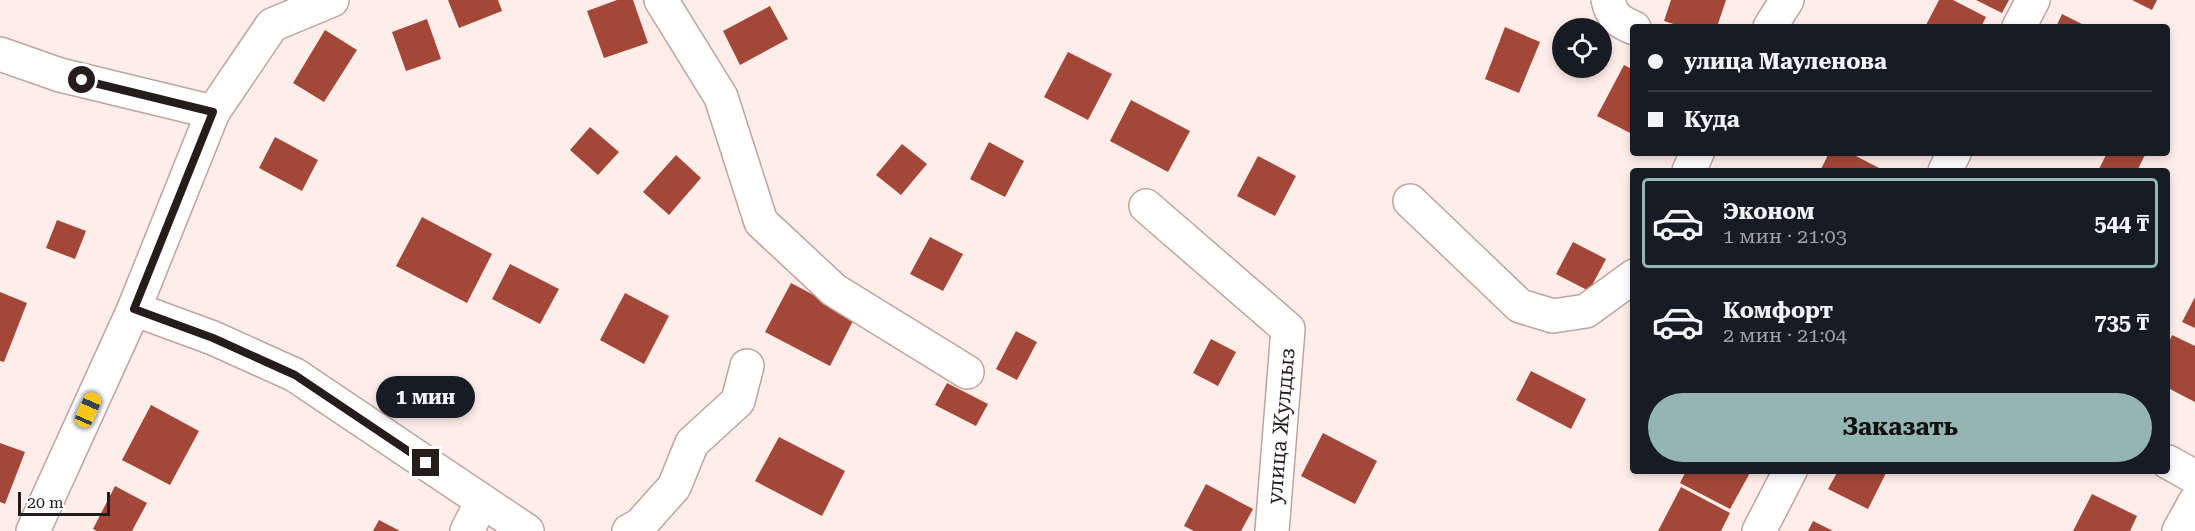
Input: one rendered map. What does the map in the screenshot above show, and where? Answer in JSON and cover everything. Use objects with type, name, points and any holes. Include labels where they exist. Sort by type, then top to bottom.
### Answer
[{"type":"street","points":[[33,531],[134,309],[213,112],[272,25],[286,9],[332,0]]},
{"type":"street","points":[[661,0],[721,97],[760,222],[834,290],[967,372]]},
{"type":"street","points":[[1608,0],[1611,13],[1617,21],[1630,26]]},
{"type":"street","points":[[1772,24],[1787,0]]},
{"type":"street","points":[[2021,24],[2033,0]]},
{"type":"street","points":[[0,54],[60,75],[213,112]]},
{"type":"street","points":[[1410,201],[1520,306],[1552,316],[1586,311],[1630,279]]},
{"type":"street","name":"улица Жулдыз","points":[[1146,206],[1288,329],[1272,531]]},
{"type":"street","points":[[134,309],[213,338],[295,375],[527,531]]},
{"type":"street","points":[[629,531],[640,525],[674,487],[692,443],[738,401],[747,366]]},
{"type":"street","points":[[2170,463],[2195,477]]},
{"type":"street","points":[[1759,531],[1788,474]]},
{"type":"street","points":[[467,531],[482,501]]},
{"type":"street","points":[[2179,531],[2195,502]]},
{"type":"building","points":[[448,0],[498,0],[502,11],[459,28]]},
{"type":"building","points":[[617,0],[633,0],[648,43],[604,58],[587,11]]},
{"type":"building","points":[[1671,0],[1726,0],[1718,24],[1674,24],[1664,21]]},
{"type":"building","points":[[1939,0],[1953,0],[1986,17],[1982,24],[1927,24]]},
{"type":"building","points":[[1976,0],[2009,0],[2002,13]]},
{"type":"building","points":[[2132,0],[2157,0],[2152,10]]},
{"type":"building","points":[[770,6],[788,39],[740,65],[723,31]]},
{"type":"building","points":[[2062,14],[2082,24],[2057,24]]},
{"type":"building","points":[[427,19],[441,59],[406,71],[392,32]]},
{"type":"building","points":[[1505,27],[1540,42],[1519,93],[1485,79]]},
{"type":"building","points":[[325,30],[357,50],[324,102],[293,83]]},
{"type":"building","points":[[1068,52],[1112,74],[1088,120],[1044,97]]},
{"type":"building","points":[[1624,65],[1630,68],[1630,133],[1597,116]]},
{"type":"building","points":[[1131,100],[1190,131],[1168,172],[1110,141]]},
{"type":"building","points":[[590,127],[619,152],[598,175],[570,150]]},
{"type":"building","points":[[275,137],[318,160],[302,191],[259,168]]},
{"type":"building","points":[[989,142],[1024,161],[1005,197],[970,179]]},
{"type":"building","points":[[902,144],[927,164],[901,195],[876,175]]},
{"type":"building","points":[[676,155],[701,178],[669,215],[643,192]]},
{"type":"building","points":[[1258,156],[1296,176],[1275,216],[1237,196]]},
{"type":"building","points":[[1828,156],[1856,156],[1879,168],[1822,168]]},
{"type":"building","points":[[2106,156],[2144,156],[2138,168],[2100,168]]},
{"type":"building","points":[[422,217],[492,254],[467,303],[396,266]]},
{"type":"building","points":[[57,220],[86,231],[75,259],[46,248]]},
{"type":"building","points":[[930,237],[963,254],[943,291],[910,274]]},
{"type":"building","points":[[1573,242],[1606,259],[1589,291],[1556,274]]},
{"type":"building","points":[[510,264],[559,289],[540,324],[492,299]]},
{"type":"building","points":[[791,283],[855,317],[830,366],[765,332]]},
{"type":"building","points":[[0,292],[27,303],[4,362],[0,361]]},
{"type":"building","points":[[625,293],[669,316],[644,364],[600,340]]},
{"type":"building","points":[[2195,297],[2195,328],[2182,322]]},
{"type":"building","points":[[1016,331],[1037,342],[1017,380],[996,369]]},
{"type":"building","points":[[2172,335],[2195,346],[2195,402],[2170,389],[2170,340]]},
{"type":"building","points":[[1211,339],[1236,352],[1218,386],[1193,373]]},
{"type":"building","points":[[1531,371],[1586,399],[1571,429],[1516,400]]},
{"type":"building","points":[[947,383],[988,404],[976,426],[935,405]]},
{"type":"building","points":[[151,405],[199,431],[170,485],[122,460]]},
{"type":"building","points":[[1323,433],[1377,461],[1355,504],[1301,476]]},
{"type":"building","points":[[779,437],[845,471],[822,516],[755,481]]},
{"type":"building","points":[[0,443],[25,452],[5,504],[0,502]]},
{"type":"building","points":[[1684,474],[1749,474],[1730,509],[1680,483]]},
{"type":"building","points":[[1836,474],[1886,474],[1868,509],[1828,489]]},
{"type":"building","points":[[1206,484],[1253,509],[1241,531],[1194,531],[1184,526]]},
{"type":"building","points":[[115,486],[147,503],[132,531],[97,531],[93,529]]},
{"type":"building","points":[[1681,487],[1730,513],[1721,531],[1658,531]]},
{"type":"building","points":[[2092,494],[2137,516],[2130,531],[2073,531]]},
{"type":"building","points":[[379,520],[400,531],[373,531]]},
{"type":"building","points":[[1813,521],[1833,531],[1808,531]]},
{"type":"route","points":[[82,80],[213,112],[134,309],[213,338],[295,375],[426,463]]}]
